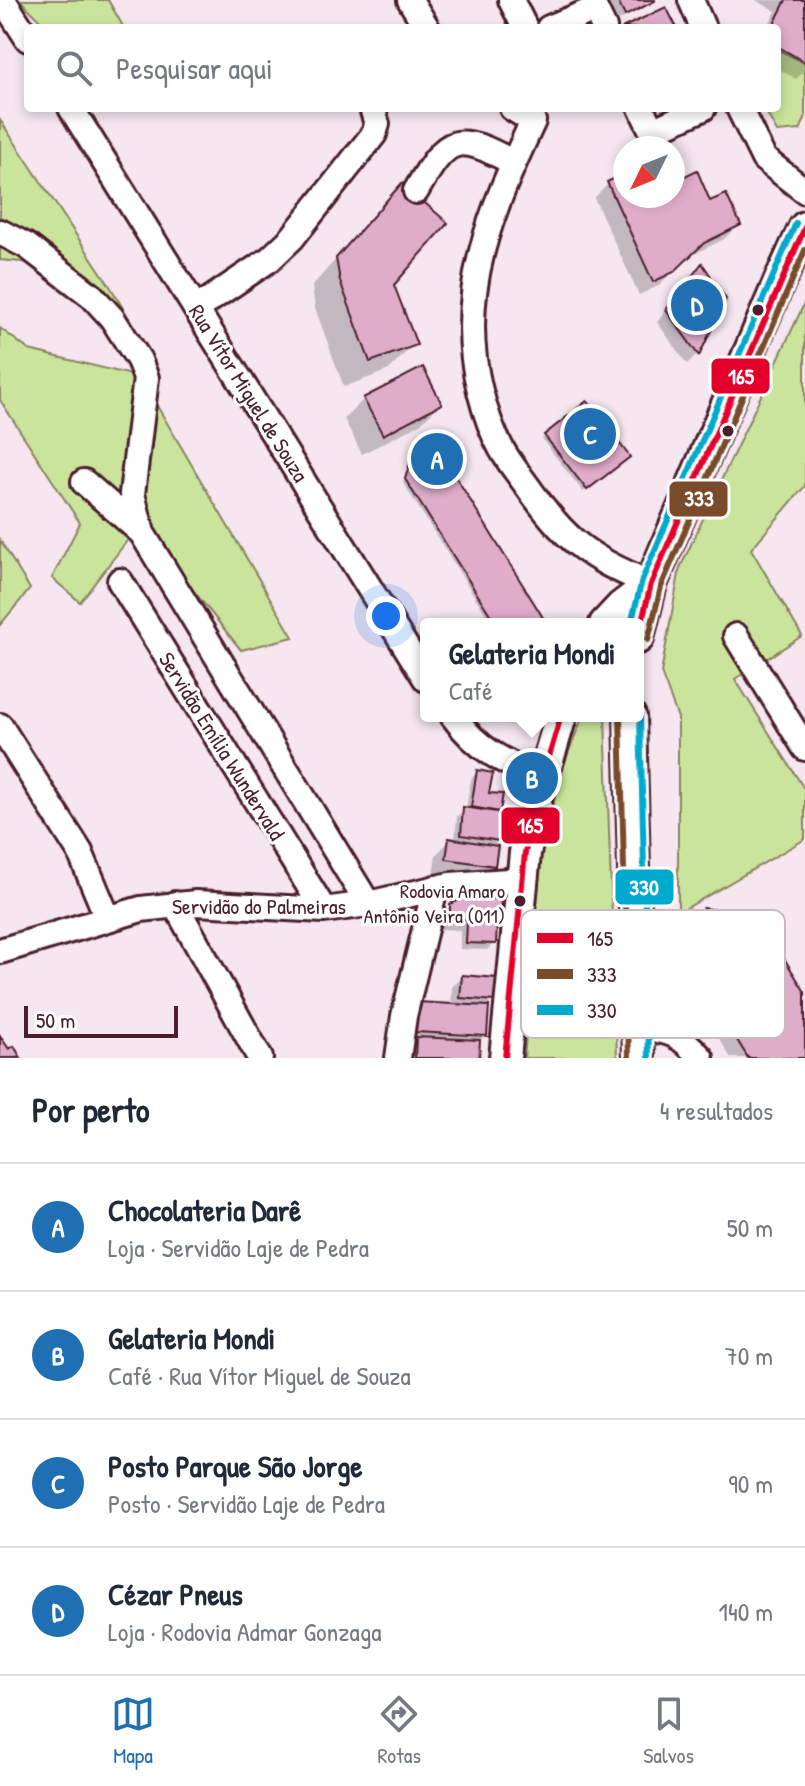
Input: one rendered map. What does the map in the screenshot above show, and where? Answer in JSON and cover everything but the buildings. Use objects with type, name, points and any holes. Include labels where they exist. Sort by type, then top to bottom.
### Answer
[{"type":"main road","points":[[643,618],[651,584],[770,302],[805,227]]},
{"type":"main road","points":[[611,618],[651,584]]},
{"type":"main road","points":[[505,1058],[522,880],[531,822],[559,722]]},
{"type":"main road","points":[[630,722],[635,910]]},
{"type":"street","points":[[3,0],[24,33]]},
{"type":"street","points":[[410,0],[425,24]]},
{"type":"street","points":[[511,0],[523,24]]},
{"type":"street","points":[[691,0],[701,24]]},
{"type":"street","points":[[559,24],[595,9],[602,24]]},
{"type":"street","name":"Rua Vítor Miguel de Souza","points":[[73,112],[420,669]]},
{"type":"street","points":[[196,309],[270,259],[292,238],[374,134],[377,124],[373,112]]},
{"type":"street","points":[[518,112],[533,121],[486,232],[475,278],[472,325],[474,366],[487,419],[501,448],[553,523],[603,564],[651,584]]},
{"type":"street","points":[[643,112],[652,131],[694,112]]},
{"type":"street","points":[[741,112],[764,159],[805,191]]},
{"type":"street","points":[[416,191],[436,156],[455,144],[473,143],[514,163]]},
{"type":"street","points":[[0,232],[27,246],[92,296],[112,318],[139,360],[146,378],[145,402],[132,494],[142,533],[368,904]]},
{"type":"street","points":[[84,482],[142,533]]},
{"type":"street","name":"Servidão Emília Wundervald","points":[[120,581],[324,910]]},
{"type":"street","points":[[736,636],[805,748]]},
{"type":"street","points":[[458,722],[483,749],[505,763],[542,777]]},
{"type":"street","points":[[0,726],[80,852],[108,919]]},
{"type":"street","name":"Servidão do Palmeiras","points":[[0,951],[141,909],[175,904],[324,910],[461,884],[522,880]]},
{"type":"street","points":[[398,1058],[404,1016],[435,888]]},
{"type":"street","points":[[175,904],[260,1058]]},
{"type":"street","points":[[681,1038],[701,1058]]},
{"type":"green space","points":[[20,0],[108,0],[122,24],[44,24]]},
{"type":"green space","points":[[781,51],[805,63],[805,119],[800,130],[777,132],[766,112],[781,112]]},
{"type":"green space","points":[[0,120],[108,283],[151,355],[34,263],[0,260]]},
{"type":"green space","points":[[805,302],[805,486],[751,549],[802,636],[735,679],[805,790],[805,839],[683,910],[678,910],[678,718],[661,673],[680,568]]},
{"type":"green space","points":[[0,328],[29,350],[140,377],[293,637],[241,650],[140,524],[80,602],[52,578],[80,523],[0,400]]},
{"type":"green space","points":[[0,540],[30,589],[0,625]]},
{"type":"green space","points":[[581,722],[605,722],[612,910],[536,910],[541,851],[555,786]]},
{"type":"green space","points":[[526,1038],[616,1038],[617,1058],[524,1058]]},
{"type":"transit line","name":"330","points":[[632,618],[642,580],[796,223]]},
{"type":"transit line","name":"165","points":[[643,618],[651,584],[805,227]]},
{"type":"transit line","name":"333","points":[[648,640],[661,587],[805,250]]},
{"type":"transit line","name":"165","points":[[505,1058],[525,853],[534,807],[559,722]]},
{"type":"transit line","name":"333","points":[[620,722],[625,910]]},
{"type":"transit line","name":"330","points":[[640,722],[645,910]]},
{"type":"transit line","name":"333","points":[[628,1038],[629,1058]]},
{"type":"transit line","name":"330","points":[[648,1038],[649,1058]]},
{"type":"place","name":"Cézar Pneus","points":[[697,305]]},
{"type":"place","name":"Posto Parque São Jorge","points":[[590,434]]},
{"type":"place","name":"Chocolateria Darê","points":[[437,459]]},
{"type":"place","name":"Gelateria Mondi","points":[[532,778]]},
{"type":"place","name":"Rodovia Amaro Antônio Veira (011)","points":[[520,901]]}]
